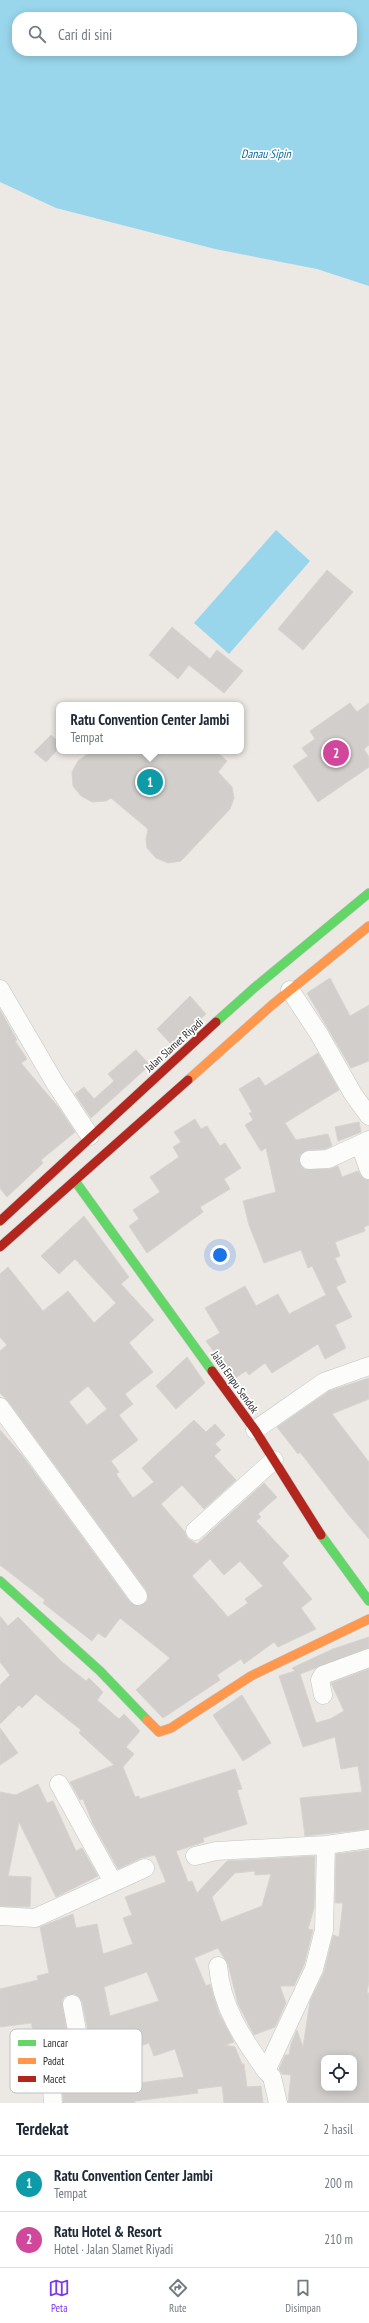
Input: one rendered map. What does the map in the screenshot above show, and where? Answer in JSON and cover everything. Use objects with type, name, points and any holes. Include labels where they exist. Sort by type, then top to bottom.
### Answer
[{"type":"main road","name":"Jalan Slamet Riyadi","points":[[0,1221],[90,1136],[254,988],[369,893]]},
{"type":"main road","points":[[0,1247],[272,1005],[369,926]]},
{"type":"main road","points":[[254,988],[272,1005]]},
{"type":"main road","name":"Jalan Empu Sendok","points":[[75,1181],[255,1430],[334,1554],[369,1601]]},
{"type":"main road","points":[[0,1581],[100,1670],[159,1732],[164,1732],[177,1724],[242,1679],[369,1619]]},
{"type":"street","points":[[0,989],[48,1071],[90,1136]]},
{"type":"street","points":[[290,990],[319,1034],[353,1094],[369,1116]]},
{"type":"street","points":[[309,1160],[328,1159],[364,1142],[369,1170]]},
{"type":"street","points":[[255,1430],[324,1382],[369,1366]]},
{"type":"street","points":[[0,1407],[138,1596]]},
{"type":"street","points":[[195,1531],[274,1460]]},
{"type":"street","points":[[323,1695],[320,1680],[322,1675],[369,1658]]},
{"type":"street","points":[[59,1784],[113,1882]]},
{"type":"street","points":[[195,1856],[216,1851],[326,1846],[369,1839]]},
{"type":"street","points":[[266,2071],[314,1969],[324,1930],[326,1846]]},
{"type":"street","points":[[0,1916],[35,1918],[145,1868]]},
{"type":"street","points":[[218,1966],[219,1982],[235,2025],[266,2071],[272,2077],[278,2103]]},
{"type":"street","points":[[72,2004],[77,2029]]},
{"type":"street","points":[[52,2093],[53,2103]]},
{"type":"water","name":"Danau Sipin","points":[[0,0],[369,0],[369,286],[317,269],[215,249],[56,208],[0,182]]},
{"type":"water","points":[[276,530],[310,561],[229,654],[194,623]]},
{"type":"building","points":[[327,570],[353,592],[303,650],[278,629]]},
{"type":"building","points":[[172,627],[210,659],[217,650],[243,671],[224,693],[189,665],[178,679],[149,655]]},
{"type":"building","points":[[350,703],[357,712],[369,703],[369,745],[364,749],[369,757],[369,767],[318,802],[293,766],[308,756],[302,748],[315,739],[310,731]]},
{"type":"building","points":[[51,735],[56,739],[56,751],[46,762],[34,752]]},
{"type":"building","points":[[88,754],[219,754],[227,761],[218,772],[232,787],[234,798],[230,809],[181,861],[168,863],[156,858],[147,848],[146,839],[148,829],[111,798],[106,801],[92,802],[81,796],[73,786],[72,772],[78,761]]},
{"type":"building","points":[[330,978],[350,1016],[369,1005],[369,1061],[351,1068],[307,993]]},
{"type":"building","points":[[190,996],[206,1014],[172,1045],[157,1029]]},
{"type":"building","points":[[0,1010],[17,1040],[15,1041],[27,1059],[21,1063],[59,1108],[75,1132],[41,1160],[43,1163],[7,1197],[0,1188]]},
{"type":"building","points":[[136,1050],[150,1065],[91,1118],[75,1094],[84,1087],[94,1099],[114,1081],[108,1074]]},
{"type":"building","points":[[318,1053],[339,1090],[285,1123],[296,1140],[328,1134],[332,1146],[325,1149],[308,1150],[300,1155],[299,1161],[304,1169],[329,1169],[338,1166],[342,1177],[358,1171],[363,1178],[369,1180],[369,1225],[364,1227],[365,1231],[335,1242],[340,1256],[335,1258],[346,1282],[336,1287],[352,1317],[335,1325],[346,1348],[325,1359],[318,1344],[272,1373],[265,1363],[249,1375],[246,1371],[234,1379],[206,1341],[220,1333],[205,1308],[245,1286],[256,1306],[278,1294],[289,1314],[326,1295],[312,1266],[308,1268],[301,1250],[264,1263],[249,1225],[243,1201],[276,1192],[266,1148],[261,1151],[245,1125],[253,1120],[249,1113],[252,1112],[239,1089],[259,1077],[265,1086]]},
{"type":"building","points":[[195,1119],[201,1129],[207,1126],[220,1146],[225,1143],[241,1168],[224,1179],[230,1189],[200,1207],[203,1212],[147,1253],[129,1226],[139,1219],[133,1210],[160,1192],[150,1177],[179,1157],[173,1147],[181,1142],[174,1132]]},
{"type":"building","points":[[359,1122],[361,1132],[338,1141],[335,1127]]},
{"type":"building","points":[[84,1216],[129,1277],[121,1284],[154,1320],[129,1343],[153,1372],[125,1394],[133,1404],[119,1415],[138,1440],[111,1461],[119,1472],[116,1474],[133,1498],[154,1482],[142,1468],[194,1420],[206,1432],[215,1424],[225,1435],[215,1444],[221,1450],[214,1456],[236,1480],[204,1509],[182,1485],[161,1504],[185,1532],[187,1538],[197,1544],[264,1483],[277,1497],[258,1514],[261,1517],[256,1521],[289,1556],[282,1563],[312,1599],[301,1608],[316,1629],[278,1647],[274,1642],[244,1664],[241,1659],[217,1675],[220,1680],[163,1718],[136,1690],[170,1658],[120,1618],[105,1638],[98,1633],[92,1641],[43,1603],[45,1600],[0,1565],[0,1430],[22,1455],[130,1602],[140,1606],[148,1600],[146,1590],[8,1401],[0,1393],[0,1351],[7,1345],[0,1337],[0,1274],[8,1267],[43,1311],[68,1291],[94,1323],[116,1303],[75,1259],[59,1274],[41,1256]],"holes":[[[88,1386],[107,1409],[87,1425],[69,1402]],[[210,1559],[224,1575],[240,1561],[263,1586],[245,1599],[248,1603],[228,1617],[192,1576]]]},
{"type":"building","points":[[187,1357],[205,1383],[176,1409],[156,1386]]},
{"type":"building","points":[[369,1378],[369,1399],[332,1414],[369,1462],[369,1539],[300,1452],[298,1454],[277,1427],[329,1391]]},
{"type":"building","points":[[0,1616],[8,1626],[18,1617],[62,1662],[86,1681],[89,1678],[103,1692],[97,1700],[119,1719],[124,1714],[140,1731],[126,1747],[134,1754],[123,1767],[135,1797],[139,1796],[140,1799],[235,1769],[242,1789],[237,1790],[247,1824],[203,1838],[204,1842],[176,1851],[188,1882],[192,1881],[197,1893],[227,1861],[315,1856],[314,1908],[308,1929],[313,1930],[304,1965],[294,1986],[280,1986],[286,2003],[275,2027],[254,2035],[238,2004],[228,1964],[218,1948],[194,1958],[206,1986],[210,1984],[219,2013],[234,2042],[225,2045],[235,2047],[242,2064],[244,2064],[247,2087],[261,2086],[263,2103],[224,2103],[222,2086],[197,2089],[198,2093],[135,2101],[135,2103],[63,2103],[63,2093],[142,2093],[142,2083],[184,2077],[175,2049],[154,2056],[149,2043],[142,2045],[142,2029],[88,2029],[82,2002],[75,1994],[65,1996],[62,2001],[67,2029],[33,2029],[31,2023],[0,2027],[0,1989],[38,1980],[37,1976],[49,1973],[40,1927],[73,1914],[76,1928],[97,1924],[103,1954],[133,1944],[123,1918],[132,1915],[125,1897],[166,1882],[155,1855],[141,1858],[118,1869],[93,1824],[83,1799],[80,1800],[70,1782],[114,1765],[79,1733],[81,1730],[36,1694],[22,1708],[19,1705],[0,1724],[0,1685],[10,1675],[0,1662]],"holes":[[[255,1871],[255,1875],[271,1874],[262,1906],[221,1922],[212,1897],[235,1873]],[[147,1972],[159,2001],[110,2016],[104,1987]]]},
{"type":"building","points":[[369,1637],[369,1648],[300,1674],[316,1723],[330,1719],[344,1711],[331,1683],[369,1669],[369,1829],[305,1836],[300,1798],[362,1792],[358,1766],[341,1769],[335,1737],[303,1747],[279,1676],[295,1671],[292,1668],[333,1649]]},
{"type":"building","points":[[242,1695],[271,1743],[243,1761],[213,1715]]},
{"type":"building","points":[[0,1728],[18,1753],[0,1765]]},
{"type":"building","points":[[38,1784],[47,1803],[53,1801],[76,1851],[82,1848],[98,1876],[56,1897],[19,1822],[8,1876],[31,1877],[30,1907],[0,1906],[0,1792],[16,1795]]},
{"type":"building","points":[[369,1850],[369,1981],[367,1993],[369,1993],[369,2103],[288,2103],[291,2075],[282,2074],[279,2069],[285,2055],[289,2055],[291,2044],[297,2030],[303,2047],[310,2001],[324,1972],[333,1935],[339,1937],[343,1903],[335,1903],[336,1854]]},
{"type":"traffic: fast","points":[[216,1022],[254,988],[369,893]]},
{"type":"traffic: fast","points":[[75,1181],[212,1371]]},
{"type":"traffic: fast","points":[[321,1535],[369,1601]]},
{"type":"traffic: fast","points":[[0,1581],[100,1671],[147,1720]]},
{"type":"traffic: slow","points":[[188,1080],[272,1005],[369,926]]},
{"type":"traffic: slow","points":[[147,1720],[159,1732],[171,1728],[251,1676],[369,1619]]},
{"type":"traffic: jam","points":[[0,1221],[216,1022]]},
{"type":"traffic: jam","points":[[0,1247],[188,1080]]},
{"type":"traffic: jam","points":[[212,1371],[255,1430],[321,1535]]},
{"type":"place","name":"Ratu Hotel & Resort","points":[[336,753]]},
{"type":"place","name":"Ratu Convention Center Jambi","points":[[150,782]]}]
